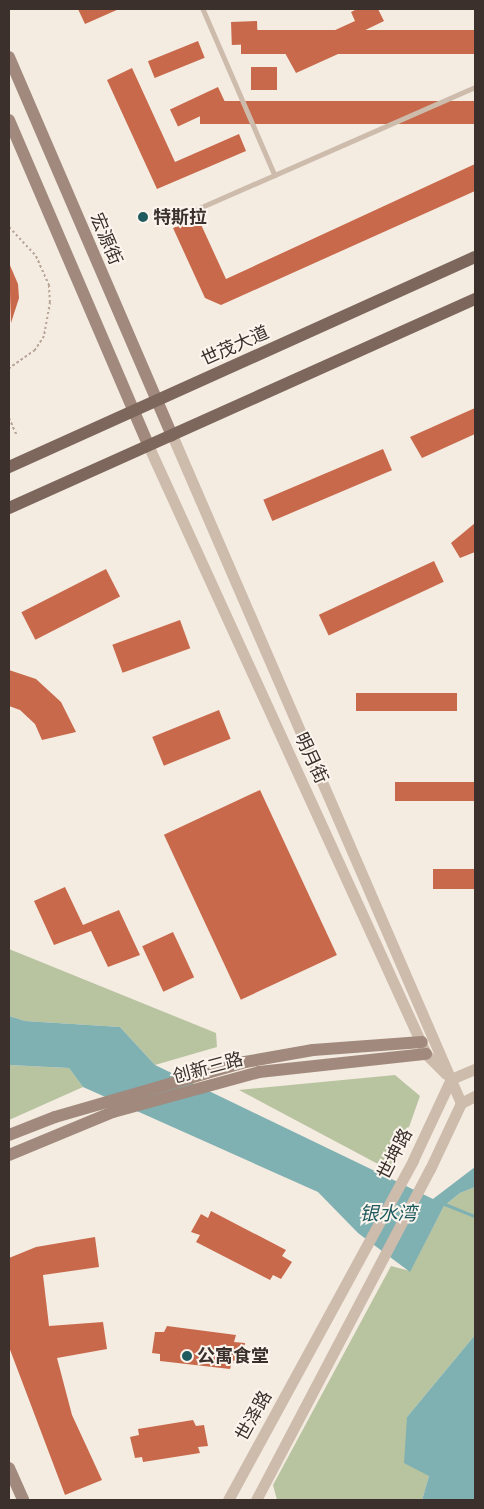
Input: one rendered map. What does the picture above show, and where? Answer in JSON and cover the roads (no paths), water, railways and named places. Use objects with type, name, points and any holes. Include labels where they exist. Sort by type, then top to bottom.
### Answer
[{"type":"main road","name":"宏源街","points":[[9,57],[172,435]]},
{"type":"main road","points":[[9,120],[148,446]]},
{"type":"main road","name":"世茂大道","points":[[9,467],[475,257]]},
{"type":"main road","points":[[9,508],[475,299]]},
{"type":"main road","name":"创新三路","points":[[9,1135],[99,1104],[194,1075],[313,1050],[422,1042]]},
{"type":"main road","name":"创新三路","points":[[9,1155],[112,1112],[210,1085],[301,1066],[426,1054]]},
{"type":"main road","points":[[9,1468],[23,1500]]},
{"type":"street","name":"明月街","points":[[172,435],[461,1103]]},
{"type":"street","name":"明月街","points":[[148,446],[426,1054],[451,1079]]},
{"type":"street","points":[[451,1079],[475,1069]]},
{"type":"street","name":"世坤路","points":[[355,1269],[413,1160],[451,1079]]},
{"type":"street","points":[[461,1103],[475,1096]]},
{"type":"street","name":"世坤路","points":[[256,1500],[430,1168],[461,1103]]},
{"type":"street","name":"世泽路","points":[[228,1500],[355,1269]]},
{"type":"lane","points":[[204,9],[275,175]]},
{"type":"lane","points":[[188,213],[475,88]]},
{"type":"water","name":"银水湾","points":[[9,1016],[25,1021],[120,1027],[155,1065],[433,1199],[475,1167],[475,1187],[460,1193],[444,1206],[410,1272],[358,1233],[318,1192],[83,1087],[69,1068],[9,1065]]},
{"type":"water","points":[[475,1335],[475,1500],[422,1500],[429,1476],[404,1463],[407,1417]]},
{"type":"waterway","name":"银水湾","points":[[442,1203],[475,1216]]},
{"type":"place","name":"特斯拉","points":[[143,217]]},
{"type":"place","name":"公寓食堂","points":[[187,1356]]}]
